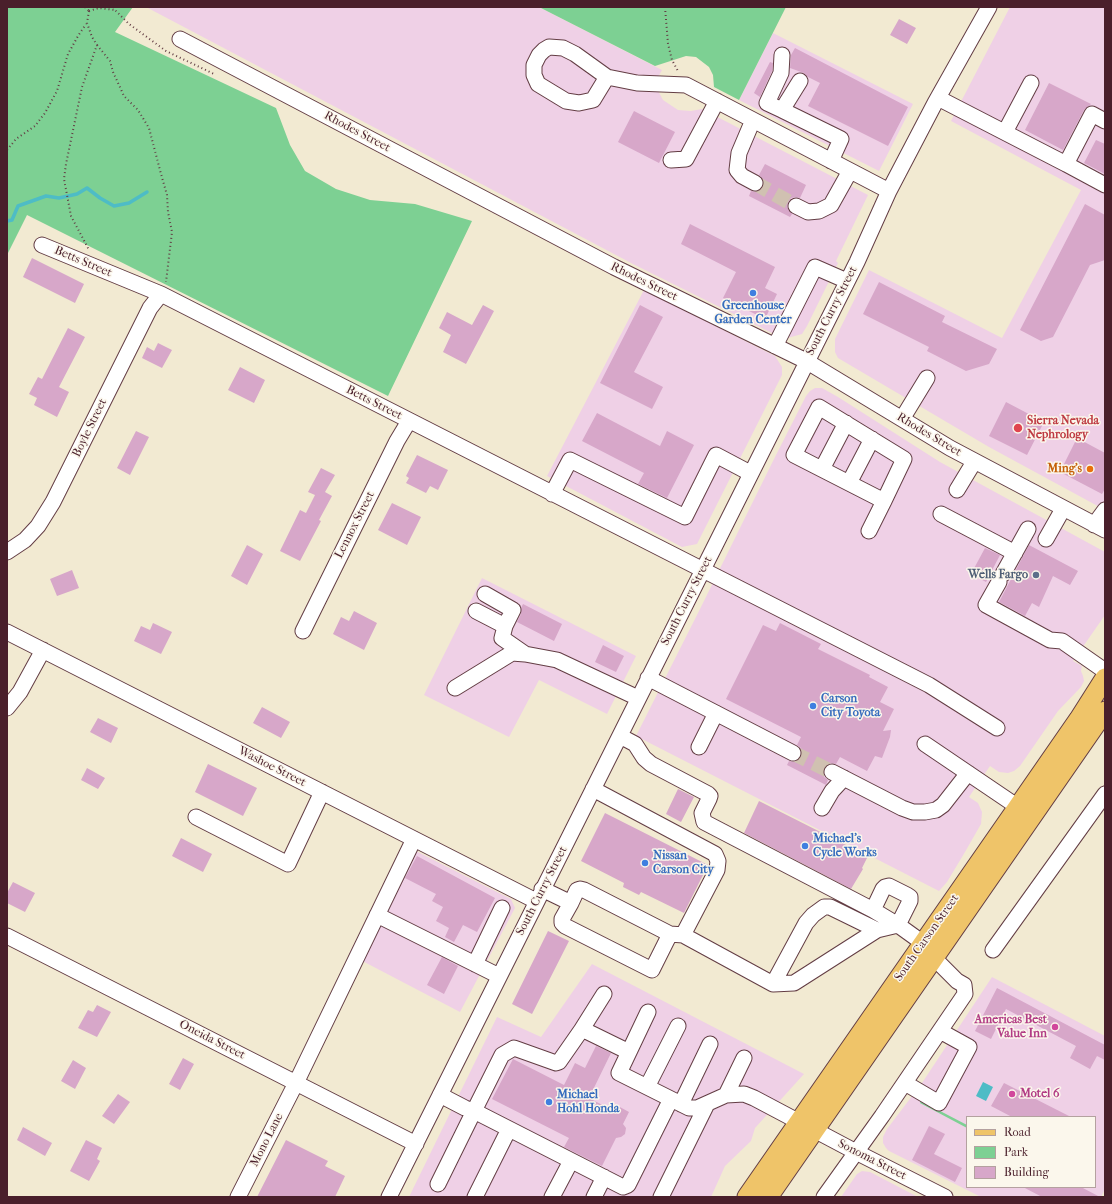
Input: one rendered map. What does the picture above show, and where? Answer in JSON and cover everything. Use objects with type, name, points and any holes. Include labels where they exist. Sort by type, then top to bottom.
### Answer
[{"type":"main road","name":"South Carson Street","points":[[768,1197],[807,1125],[923,943],[1079,719],[1105,678]]},
{"type":"main road","name":"South Carson Street","points":[[747,1197],[807,1125],[934,958],[1105,711]]},
{"type":"main road","points":[[923,943],[934,958]]},
{"type":"street","name":"South Curry Street","points":[[389,1197],[847,281],[889,191],[988,7]]},
{"type":"street","name":"Rhodes Street","points":[[180,38],[614,267],[806,361],[974,462],[1100,528]]},
{"type":"street","points":[[607,77],[593,100],[579,103],[566,100],[538,84],[534,75],[534,65],[539,55],[549,47],[563,48],[575,54],[607,77],[637,83],[686,84],[889,191]]},
{"type":"street","points":[[782,55],[781,73],[767,103],[841,139],[831,160]]},
{"type":"street","points":[[782,110],[800,81]]},
{"type":"street","points":[[1005,132],[1031,83]]},
{"type":"street","points":[[938,98],[1105,185]]},
{"type":"street","points":[[671,160],[686,158],[717,101]]},
{"type":"street","points":[[1066,164],[1092,114],[1105,121]]},
{"type":"street","points":[[753,120],[739,153],[737,170],[742,176],[755,183]]},
{"type":"street","points":[[796,206],[808,212],[819,212],[831,205],[850,171]]},
{"type":"street","name":"Betts Street","points":[[42,245],[161,294],[928,685],[997,728]]},
{"type":"street","points":[[775,346],[815,266],[847,281]]},
{"type":"street","name":"Boyle Street","points":[[7,552],[25,540],[38,526],[53,502],[150,308],[161,294]]},
{"type":"street","points":[[902,419],[927,378]]},
{"type":"street","points":[[869,531],[884,501],[904,459],[819,407],[794,455],[884,501]]},
{"type":"street","name":"Lennox Street","points":[[303,631],[394,448],[409,421]]},
{"type":"street","points":[[822,469],[846,423]]},
{"type":"street","points":[[849,483],[872,439]]},
{"type":"street","points":[[552,494],[570,460],[685,517],[716,455],[750,473]]},
{"type":"street","points":[[957,490],[974,462]]},
{"type":"street","points":[[1046,539],[1063,509]]},
{"type":"street","points":[[1100,528],[1105,510]]},
{"type":"street","points":[[941,514],[1015,553]]},
{"type":"street","points":[[1028,529],[986,605],[1050,640],[1062,641],[1105,671]]},
{"type":"street","points":[[485,594],[512,610],[505,626],[502,638],[525,654]]},
{"type":"street","points":[[476,611],[505,626]]},
{"type":"street","name":"Washoe Street","points":[[7,632],[414,839],[539,895],[571,903]]},
{"type":"street","points":[[7,708],[20,692],[43,650]]},
{"type":"street","points":[[455,688],[512,653],[557,660],[638,698]]},
{"type":"street","points":[[648,678],[793,753]]},
{"type":"street","points":[[699,747],[716,713]]},
{"type":"street","points":[[620,736],[635,744],[644,758],[651,764],[710,796],[702,813],[704,822],[873,910],[898,925],[923,943]]},
{"type":"street","points":[[925,744],[1018,807]]},
{"type":"street","points":[[822,808],[832,791],[838,775],[902,808],[913,812],[936,810],[943,805],[968,773]]},
{"type":"street","points":[[593,790],[715,854],[718,861],[717,870],[677,935],[652,970],[565,926],[562,923],[562,919],[577,890],[584,890],[677,935],[773,984],[794,983],[877,930],[898,925]]},
{"type":"street","points":[[196,817],[288,864],[322,792]]},
{"type":"street","points":[[993,950],[1105,794]]},
{"type":"street","name":"Mono Lane","points":[[238,1197],[296,1083],[414,839]]},
{"type":"street","points":[[873,910],[885,887],[888,886],[906,895],[910,898],[910,901],[898,925]]},
{"type":"street","points":[[773,984],[806,923],[813,915],[824,908],[830,907],[877,930]]},
{"type":"street","points":[[475,964],[502,908]]},
{"type":"street","points":[[377,915],[499,976]]},
{"type":"street","name":"Oneida Street","points":[[7,936],[416,1144]]},
{"type":"street","points":[[824,1197],[905,1083],[965,994],[964,985],[934,958]]},
{"type":"street","points":[[438,1184],[502,1055],[514,1048],[556,1063],[558,1062],[582,1029],[604,994]]},
{"type":"street","points":[[648,1012],[619,1073],[676,1102],[689,1108],[698,1108],[726,1095],[744,1058]]},
{"type":"street","points":[[647,1087],[678,1026]]},
{"type":"street","points":[[582,1029],[629,1052]]},
{"type":"street","points":[[905,1083],[939,1103],[969,1047],[940,1031]]},
{"type":"street","points":[[440,1095],[604,1177],[623,1187],[625,1191],[710,1044]]},
{"type":"street","name":"Sonoma Street","points":[[726,1095],[744,1094],[754,1098],[945,1197]]},
{"type":"street","points":[[661,1197],[707,1104]]},
{"type":"street","points":[[475,1197],[509,1129]]},
{"type":"street","points":[[552,1197],[571,1161]]},
{"type":"street","points":[[594,1197],[604,1177]]},
{"type":"path","points":[[85,7],[89,11]]},
{"type":"path","points":[[665,7],[668,44],[672,60],[686,84]]},
{"type":"path","points":[[89,11],[99,8],[115,10]]},
{"type":"path","points":[[7,150],[16,139],[35,126],[45,113],[57,92],[68,54],[87,23],[89,11]]},
{"type":"path","points":[[87,23],[92,37],[110,61],[113,72],[124,96],[138,110],[149,128],[160,174],[167,195],[168,212],[172,232],[165,289],[161,294]]},
{"type":"path","points":[[97,45],[82,87],[64,179],[71,216],[101,270]]},
{"type":"shaded area","points":[[146,7],[539,7],[662,70],[657,79],[656,87],[663,100],[678,110],[691,111],[702,109],[868,195],[836,261],[838,263],[807,326],[802,334],[784,339],[633,264]]},
{"type":"shaded area","points":[[1010,7],[1105,7],[1105,510],[989,447],[838,358],[835,352],[835,339],[869,270],[1002,338],[1081,190],[951,121]]},
{"type":"shaded area","points":[[773,33],[913,104],[879,171],[739,100]]},
{"type":"shaded area","points":[[644,290],[775,356],[782,367],[782,375],[697,544],[682,547],[547,476]]},
{"type":"shaded area","points":[[815,388],[822,388],[838,397],[940,462],[1105,552],[1105,615],[1073,661],[1082,666],[1081,671],[1084,681],[1081,687],[1058,711],[1020,766],[1014,771],[1008,773],[999,772],[990,766],[969,797],[978,803],[982,812],[981,824],[947,882],[939,891],[636,736],[806,396]]},
{"type":"shaded area","points":[[482,578],[636,656],[607,714],[539,680],[509,737],[424,695]]},
{"type":"shaded area","points":[[404,845],[511,899],[515,908],[460,1012],[349,954]]},
{"type":"shaded area","points":[[592,964],[804,1074],[755,1128],[751,1141],[725,1166],[711,1197],[409,1197],[497,1017],[541,1037]]},
{"type":"shaded area","points":[[992,977],[1105,1036],[1105,1189],[1101,1197],[981,1197],[889,1151],[883,1143],[883,1137],[887,1129],[922,1083]]},
{"type":"shaded area","points":[[862,1171],[870,1172],[918,1197],[841,1197],[857,1174]]},
{"type":"green space","points":[[7,7],[133,7],[115,32],[276,108],[290,145],[305,171],[336,189],[370,200],[415,204],[472,221],[388,396],[27,215],[7,255]]},
{"type":"green space","points":[[539,7],[786,7],[739,100],[714,87],[713,75],[709,67],[696,57],[686,56],[655,66]]},
{"type":"green space","points":[[921,1101],[966,1124],[966,1127],[920,1103]]},
{"type":"water","points":[[983,1082],[993,1087],[986,1101],[976,1096]]},
{"type":"building","points":[[899,19],[916,28],[907,44],[890,35]]},
{"type":"building","points":[[795,48],[908,107],[888,146],[808,106],[820,83],[808,77],[804,73],[790,68],[791,55]]},
{"type":"building","points":[[770,62],[773,63],[772,71],[760,97],[754,93]]},
{"type":"building","points":[[1049,83],[1091,104],[1084,110],[1063,150],[1025,130]]},
{"type":"building","points":[[634,111],[675,132],[659,163],[618,142]]},
{"type":"building","points":[[1096,140],[1105,144],[1105,174],[1084,163]]},
{"type":"building","points":[[765,164],[806,185],[800,198],[791,198],[788,202],[787,207],[792,214],[790,217],[749,196],[751,191],[759,191],[763,187],[763,179],[759,175]]},
{"type":"building","points":[[1085,204],[1105,215],[1105,260],[1090,265],[1053,337],[1041,341],[1020,330]]},
{"type":"building","points":[[690,224],[775,267],[765,288],[777,294],[765,319],[723,298],[736,272],[681,244]]},
{"type":"building","points":[[32,258],[84,284],[75,303],[23,277]]},
{"type":"building","points":[[879,282],[945,316],[942,322],[997,349],[989,364],[966,371],[927,351],[929,347],[863,314]]},
{"type":"building","points":[[483,305],[494,311],[466,364],[443,352],[451,335],[439,328],[447,312],[472,325]]},
{"type":"building","points":[[640,305],[663,317],[634,372],[663,387],[652,409],[600,383]]},
{"type":"building","points":[[68,328],[85,337],[59,387],[69,392],[57,417],[34,405],[37,398],[29,394],[38,377],[42,379]]},
{"type":"building","points":[[158,343],[172,350],[162,368],[142,358],[147,347],[154,351]]},
{"type":"building","points":[[240,367],[265,380],[254,403],[228,390]]},
{"type":"building","points":[[1006,402],[1044,422],[1027,455],[989,436]]},
{"type":"building","points":[[597,413],[660,446],[667,431],[694,445],[667,498],[638,484],[644,473],[582,441]]},
{"type":"building","points":[[136,431],[149,437],[130,475],[117,468]]},
{"type":"building","points":[[1077,438],[1105,453],[1105,489],[1102,494],[1060,472]]},
{"type":"building","points":[[417,455],[448,470],[438,490],[430,486],[426,493],[406,483],[409,478],[406,476]]},
{"type":"building","points":[[321,468],[335,475],[325,492],[332,496],[300,561],[280,551],[300,510],[306,513],[315,495],[308,492]]},
{"type":"building","points":[[392,503],[421,517],[407,545],[378,530]]},
{"type":"building","points":[[247,545],[263,554],[247,585],[231,576]]},
{"type":"building","points":[[1029,545],[1078,571],[1070,585],[1053,576],[1039,607],[1032,603],[1025,616],[999,602]]},
{"type":"building","points":[[985,548],[1000,555],[986,582],[971,574]]},
{"type":"building","points":[[72,570],[79,588],[57,596],[50,579]]},
{"type":"building","points":[[523,604],[562,624],[554,641],[517,622],[521,614]]},
{"type":"building","points":[[354,611],[377,623],[364,650],[333,634],[341,617],[349,621]]},
{"type":"building","points":[[153,623],[172,632],[161,654],[134,641],[141,626],[150,630]]},
{"type":"building","name":"Carson City Toyota","points":[[780,623],[821,644],[818,649],[870,675],[869,677],[888,687],[880,702],[894,709],[883,731],[891,730],[890,737],[882,758],[875,756],[867,771],[840,757],[836,764],[827,764],[824,768],[824,777],[828,780],[826,785],[787,765],[789,761],[798,761],[801,757],[801,748],[797,745],[801,737],[726,699],[763,625],[776,631]]},
{"type":"building","points":[[603,645],[624,656],[616,672],[595,662]]},
{"type":"building","points":[[262,707],[290,722],[281,738],[253,723]]},
{"type":"building","points":[[98,718],[118,728],[111,743],[90,732]]},
{"type":"building","points":[[208,764],[257,788],[243,816],[195,792]]},
{"type":"building","points":[[87,768],[105,778],[98,789],[81,780]]},
{"type":"building","points":[[678,789],[694,797],[681,822],[666,814]]},
{"type":"building","name":"Michael's Cycle Works","points":[[759,801],[868,856],[862,868],[863,869],[851,889],[744,833]]},
{"type":"building","name":"Nissan Carson City","points":[[605,813],[708,865],[684,913],[641,892],[639,895],[623,887],[624,883],[581,861]]},
{"type":"building","points":[[181,838],[212,854],[203,872],[172,856]]},
{"type":"building","points":[[417,856],[495,898],[477,932],[463,925],[454,942],[445,937],[449,928],[436,921],[443,907],[432,901],[436,894],[405,878]]},
{"type":"building","points":[[13,882],[35,893],[25,912],[7,903],[7,893]]},
{"type":"building","points":[[548,931],[569,941],[532,1014],[512,1004]]},
{"type":"building","points":[[442,957],[458,966],[444,994],[427,985]]},
{"type":"building","name":"Americas Best Value Inn","points":[[997,988],[1105,1045],[1105,1060],[1097,1056],[1090,1069],[1070,1058],[1076,1046],[1006,1009],[991,1039],[975,1031]]},
{"type":"building","points":[[97,1005],[111,1012],[97,1037],[78,1028],[88,1010],[93,1012]]},
{"type":"building","name":"Michael Hohl Honda","points":[[596,1046],[611,1053],[589,1098],[616,1112],[618,1106],[629,1112],[623,1124],[626,1128],[625,1134],[616,1138],[602,1166],[564,1147],[569,1138],[492,1099],[513,1059],[564,1085],[575,1063],[585,1068]]},
{"type":"building","points":[[183,1058],[194,1064],[180,1090],[169,1084]]},
{"type":"building","points":[[73,1060],[86,1068],[75,1089],[61,1081]]},
{"type":"building","name":"Motel 6","points":[[1004,1083],[1069,1116],[1010,1116],[991,1106]]},
{"type":"building","points":[[118,1094],[130,1102],[114,1124],[102,1116]]},
{"type":"building","points":[[929,1126],[945,1134],[934,1154],[962,1168],[955,1182],[912,1160]]},
{"type":"building","points":[[23,1127],[52,1143],[45,1156],[17,1140]]},
{"type":"building","points":[[86,1140],[102,1148],[97,1159],[100,1161],[89,1181],[70,1171]]},
{"type":"building","points":[[286,1140],[328,1161],[325,1166],[345,1176],[335,1197],[257,1197]]},
{"type":"building","points":[[1025,1188],[1083,1188],[1100,1197],[1042,1197]]},
{"type":"waterway","points":[[7,221],[12,220],[18,206],[46,196],[59,198],[77,194],[87,188],[114,206],[129,203],[147,192]]},
{"type":"tunnel","points":[[755,183],[796,206]]},
{"type":"tunnel","points":[[793,753],[832,772]]},
{"type":"place","name":"Greenhouse Garden Center","points":[[753,293]]},
{"type":"place","name":"Sierra Nevada Nephrology","points":[[1018,428]]},
{"type":"place","name":"Ming's","points":[[1090,469]]},
{"type":"place","name":"Wells Fargo","points":[[1036,575]]},
{"type":"place","name":"Carson City Toyota","points":[[813,706]]},
{"type":"place","name":"Michael's Cycle Works","points":[[805,846]]},
{"type":"place","name":"Nissan Carson City","points":[[645,863]]},
{"type":"place","name":"Americas Best Value Inn","points":[[1055,1027]]},
{"type":"place","name":"Motel 6","points":[[1012,1094]]},
{"type":"place","name":"Michael Hohl Honda","points":[[549,1102]]}]
